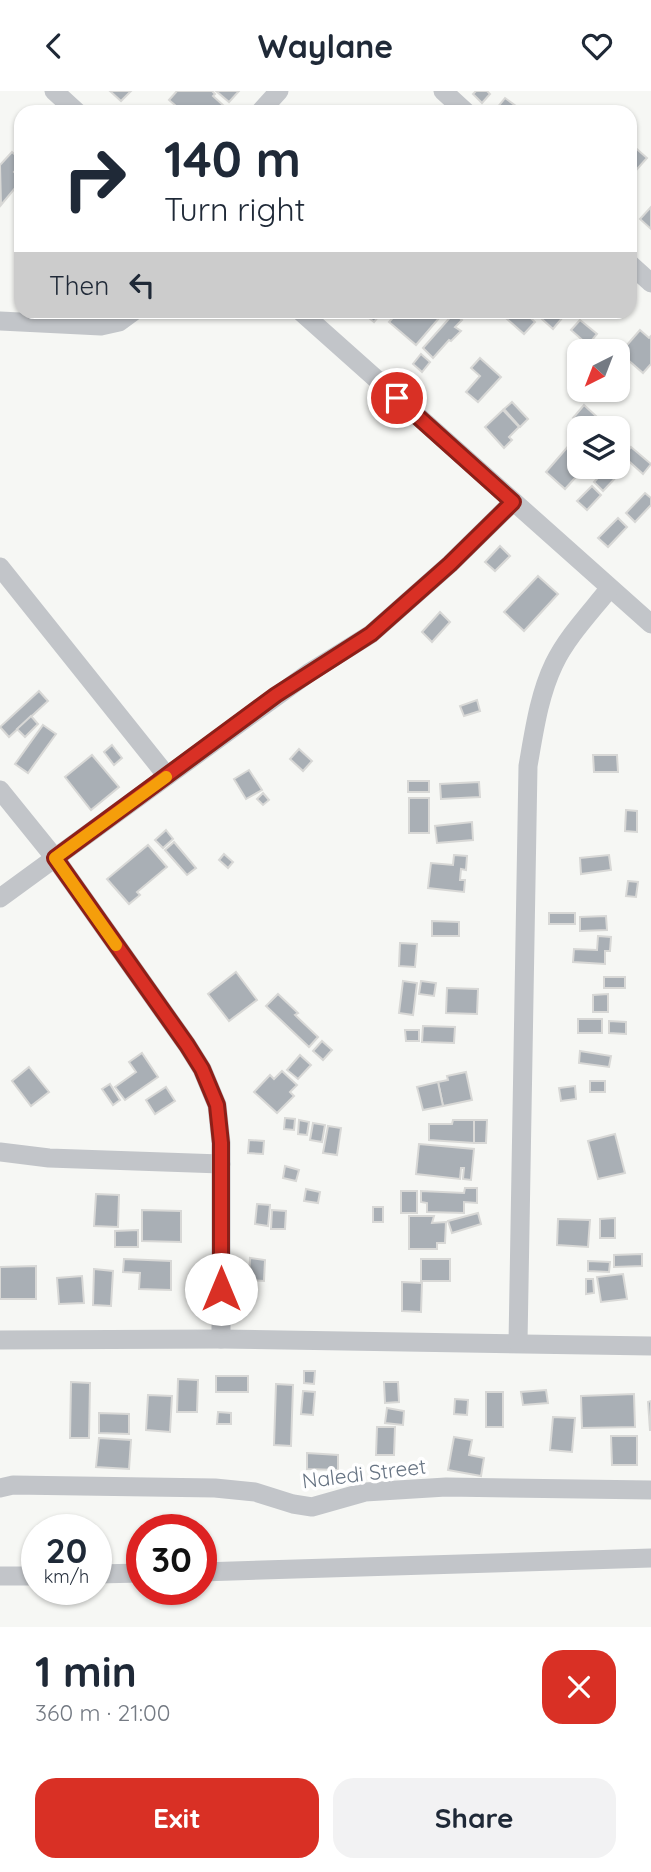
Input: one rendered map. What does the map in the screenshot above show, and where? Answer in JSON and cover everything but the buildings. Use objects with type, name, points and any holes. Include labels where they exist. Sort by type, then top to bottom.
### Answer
[{"type":"street","points":[[54,91],[70,105]]},
{"type":"street","points":[[266,105],[279,91]]},
{"type":"street","points":[[443,91],[458,105]]},
{"type":"street","points":[[637,270],[651,283]]},
{"type":"street","points":[[0,321],[102,326],[123,319]]},
{"type":"street","points":[[309,319],[651,624]]},
{"type":"street","points":[[0,898],[310,672],[371,634],[450,564],[513,502]]},
{"type":"street","points":[[0,567],[167,776]]},
{"type":"street","points":[[518,1343],[528,766],[537,717],[552,668],[568,641],[609,589]]},
{"type":"street","points":[[0,790],[55,858],[187,1045],[202,1069],[217,1105],[221,1164],[221,1339]]},
{"type":"street","points":[[0,1152],[49,1159],[221,1164]]},
{"type":"street","points":[[0,1340],[221,1339],[651,1346]]},
{"type":"street","name":"Naledi Street","points":[[0,1487],[215,1488],[255,1492],[312,1507],[365,1492],[446,1487],[651,1490]]},
{"type":"street","points":[[217,1572],[651,1558]]},
{"type":"street","points":[[0,1576],[21,1576]]},
{"type":"slow traffic","points":[[116,945],[55,858],[166,777]]},
{"type":"route","points":[[221,1289],[221,1143],[217,1105],[202,1069],[187,1045],[55,858],[276,695],[371,634],[489,528],[513,502],[397,398]]}]
